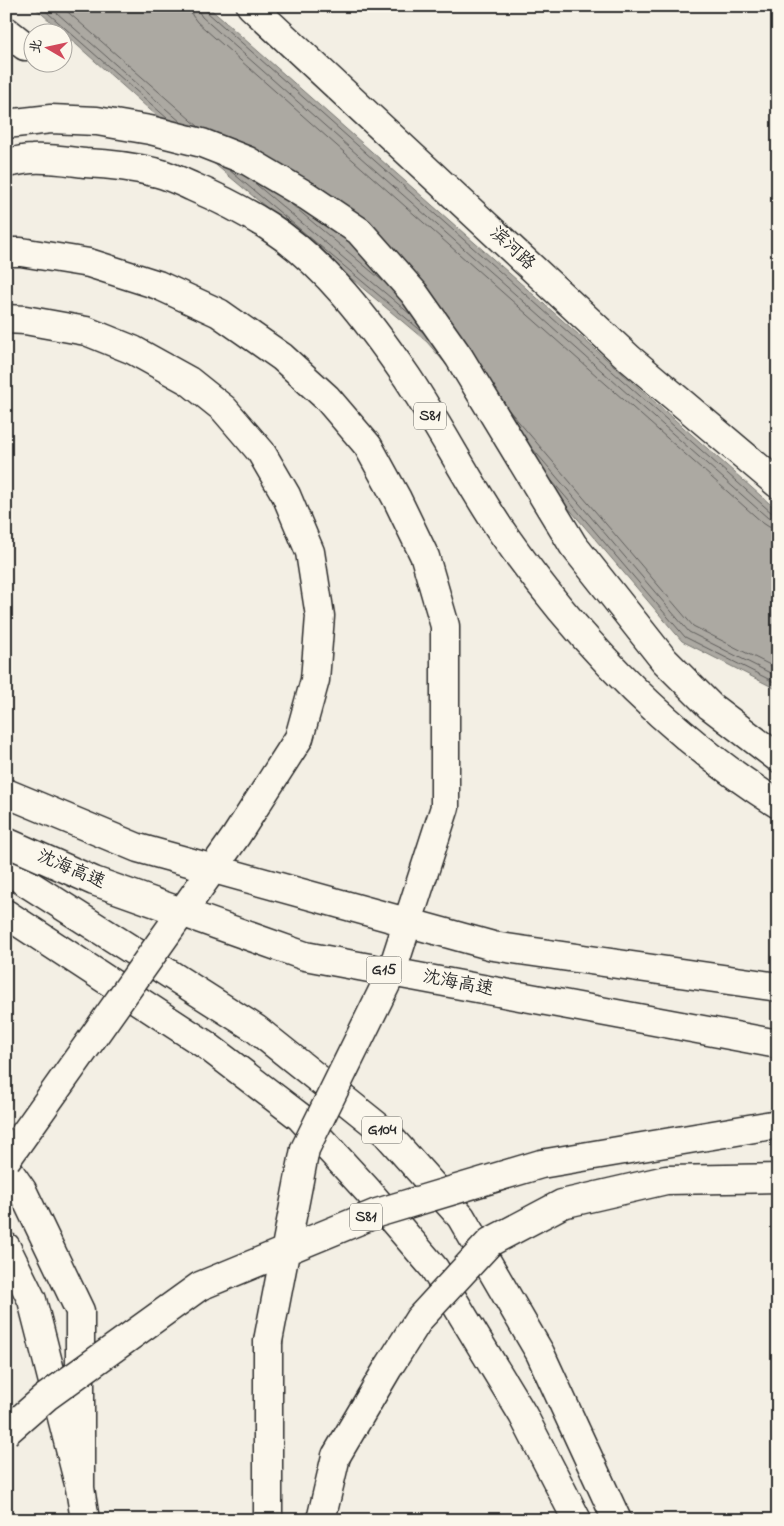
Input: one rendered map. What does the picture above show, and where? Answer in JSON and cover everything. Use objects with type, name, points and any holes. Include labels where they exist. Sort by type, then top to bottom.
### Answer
[{"type":"main road","name":"滨河路","points":[[251,6],[630,359],[778,484]]},
{"type":"main road","points":[[6,124],[51,119],[97,121],[150,130],[202,143],[248,161],[308,196],[359,231],[414,293],[459,358],[573,545],[664,660],[710,706],[778,758]]},
{"type":"main road","name":"S81","points":[[6,163],[33,159],[107,164],[160,174],[217,197],[268,226],[302,253],[336,286],[372,328],[408,378],[504,534],[591,645],[630,687],[683,736],[747,785],[778,804]]},
{"type":"main road","points":[[6,252],[21,252],[89,263],[158,285],[220,313],[282,357],[327,398],[368,446],[425,557],[445,626],[445,807],[392,974],[305,1149],[268,1341],[268,1520]]},
{"type":"main road","points":[[6,319],[25,320],[86,331],[133,350],[189,381],[224,409],[261,452],[286,495],[310,552],[320,616],[315,680],[299,738],[236,836],[6,1160]]},
{"type":"main road","points":[[6,793],[138,848],[493,946],[778,987]]},
{"type":"main road","name":"沈海高速","points":[[6,842],[94,881],[305,956],[778,1044]]},
{"type":"main road","name":"G104","points":[[6,867],[22,880],[256,1029],[386,1133],[461,1217],[540,1352],[617,1520]]},
{"type":"main road","points":[[6,914],[206,1045],[300,1117],[368,1191],[434,1268],[523,1414],[577,1520]]},
{"type":"main road","name":"S81","points":[[6,1432],[46,1398],[200,1286],[377,1213],[541,1164],[778,1124]]},
{"type":"main road","points":[[6,1167],[22,1190],[80,1311],[80,1488]]},
{"type":"main road","points":[[321,1520],[336,1456],[388,1368],[420,1319],[490,1242],[562,1204],[666,1180],[778,1178]]},
{"type":"main road","points":[[6,1247],[32,1300],[80,1488],[85,1520]]},
{"type":"water","points":[[33,6],[207,6],[778,511],[778,690],[682,641],[427,342],[149,109],[72,41],[72,22],[51,22]]}]
